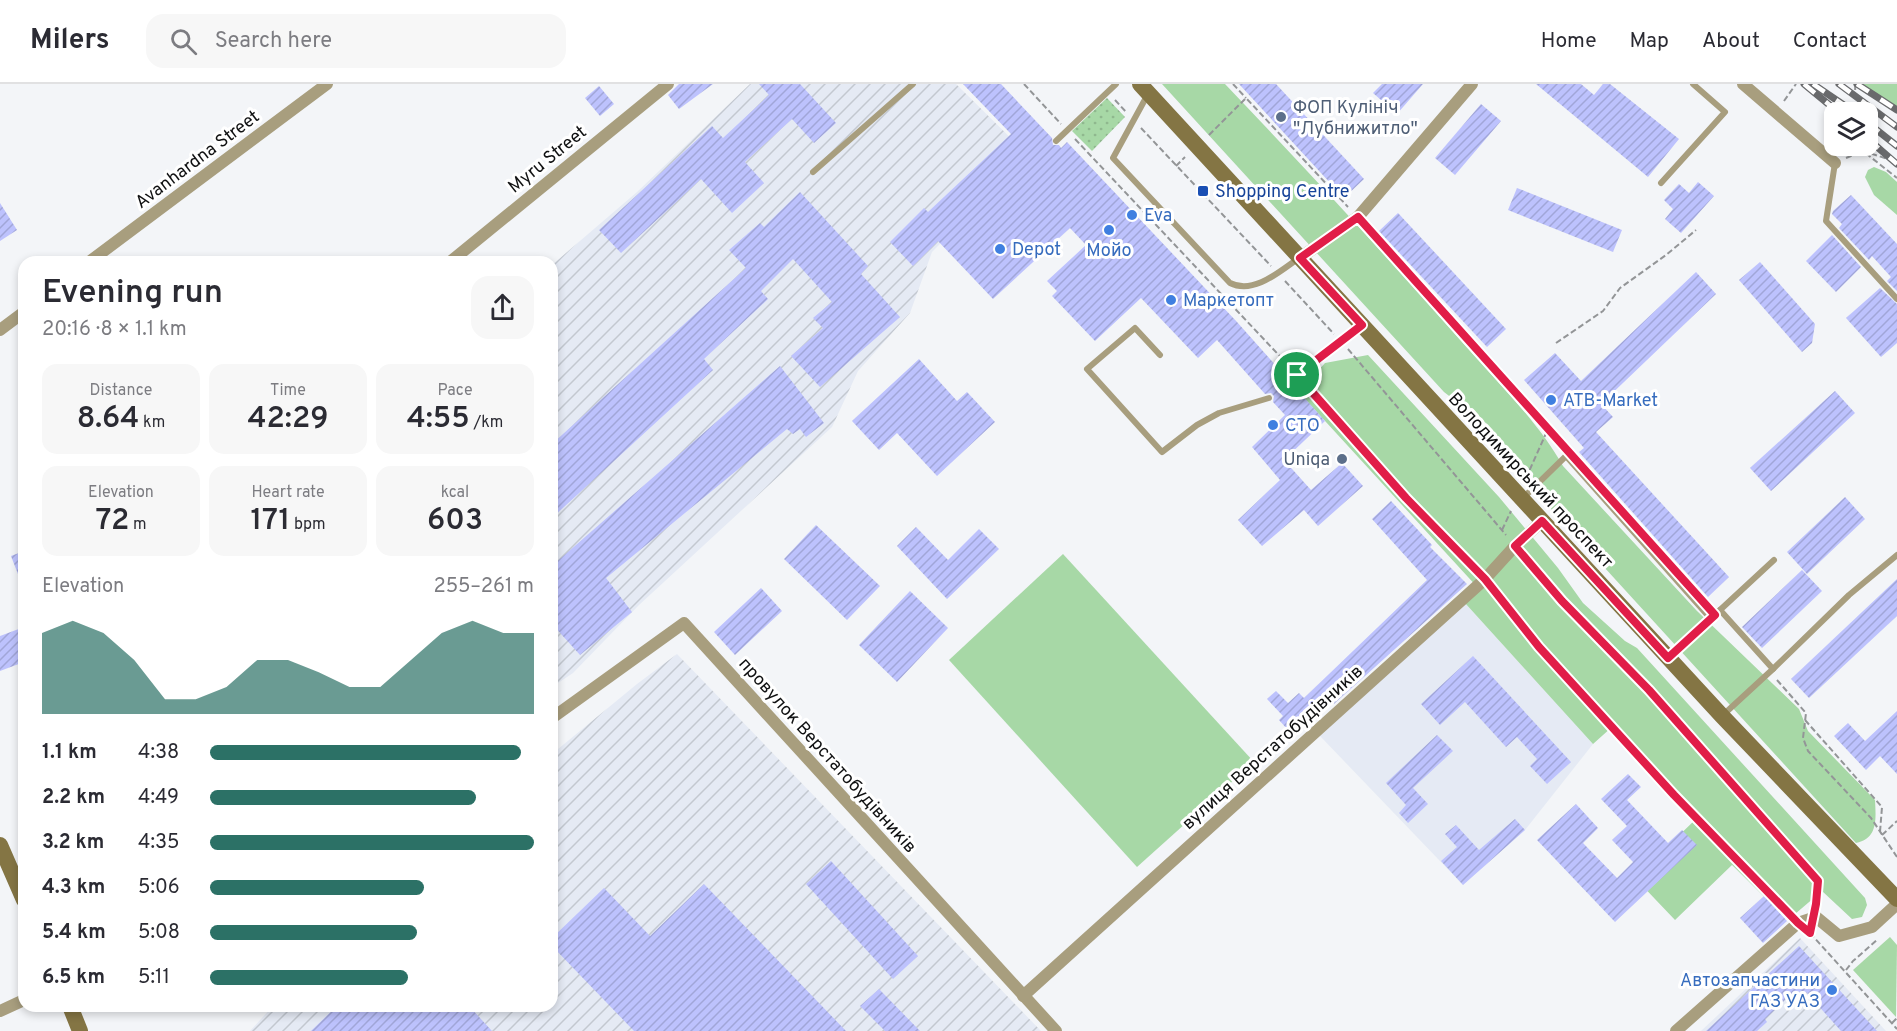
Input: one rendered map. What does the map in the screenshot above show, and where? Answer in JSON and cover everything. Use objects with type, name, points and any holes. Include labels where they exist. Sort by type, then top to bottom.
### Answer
[{"type":"main road","name":"Володимирський проспект","points":[[1144,88],[1668,658],[1897,899]]},
{"type":"main road","points":[[0,845],[18,886]]},
{"type":"main road","points":[[72,1012],[80,1031]]},
{"type":"street","name":"Avanhardna Street","points":[[98,256],[327,84]]},
{"type":"street","name":"Myru Street","points":[[457,256],[668,84]]},
{"type":"street","points":[[1300,258],[1358,217],[1472,84]]},
{"type":"street","points":[[1743,84],[1835,163]]},
{"type":"street","points":[[0,330],[18,316]]},
{"type":"street","name":"вулиця Верстатобудівників","points":[[1023,996],[1485,579],[1542,521]]},
{"type":"street","name":"провулок Верстатобудівників","points":[[558,714],[684,623],[1056,1031]]},
{"type":"street","points":[[1676,1031],[1798,923],[1816,916],[1839,936],[1872,927],[1897,904]]},
{"type":"street","points":[[0,1011],[18,1003]]},
{"type":"lane","points":[[813,172],[913,84]]},
{"type":"lane","points":[[1056,141],[1116,84]]},
{"type":"lane","points":[[1662,183],[1725,112],[1693,84]]},
{"type":"lane","points":[[1144,88],[1133,120],[1113,158],[1230,284],[1245,288],[1278,274],[1300,258]]},
{"type":"lane","points":[[1835,163],[1826,221],[1897,299]]},
{"type":"lane","points":[[1289,381],[1362,325]]},
{"type":"lane","points":[[1160,355],[1135,328],[1087,369],[1162,452],[1197,425],[1219,413],[1269,398]]},
{"type":"lane","points":[[1522,499],[1566,456],[1711,619]]},
{"type":"lane","points":[[1722,716],[1849,595],[1897,555]]},
{"type":"lane","points":[[1668,658],[1774,560]]},
{"type":"lane","points":[[1720,610],[1772,670]]},
{"type":"path","points":[[1024,84],[1144,214],[1265,338],[1406,498],[1485,579],[1539,647],[1651,770],[1846,970],[1897,1029]]},
{"type":"path","points":[[1233,84],[1358,217],[1570,452]]},
{"type":"path","points":[[1777,111],[1796,84]]},
{"type":"path","points":[[1855,84],[1856,102]]},
{"type":"path","points":[[1107,92],[1342,342],[1562,601],[1649,690],[1806,866],[1818,881],[1810,933]]},
{"type":"path","points":[[1176,166],[1246,98]]},
{"type":"path","points":[[1835,163],[1851,156]]},
{"type":"path","points":[[1869,156],[1897,178]]},
{"type":"path","points":[[1878,156],[1897,162]]},
{"type":"path","points":[[1556,343],[1603,311],[1620,288],[1696,230]]},
{"type":"path","points":[[1772,670],[1806,713],[1803,738],[1809,751],[1871,818],[1897,857]]},
{"type":"path","points":[[1805,720],[1882,807],[1880,832]]},
{"type":"path","points":[[1882,835],[1897,821]]},
{"type":"path","points":[[1846,970],[1879,938]]},
{"type":"path","points":[[1892,1023],[1897,1018]]},
{"type":"shaded area","points":[[750,84],[956,84],[1028,155],[932,252],[910,313],[858,371],[832,427],[639,605],[573,673],[558,683],[558,260],[637,192]]},
{"type":"shaded area","points":[[1465,603],[1593,744],[1525,830],[1463,885],[1320,736]]},
{"type":"shaded area","points":[[677,654],[1041,1031],[250,1031],[267,1012],[558,1012],[558,749]]},
{"type":"shaded area","points":[[1800,938],[1886,1031],[1701,1031]]},
{"type":"green space","points":[[1162,84],[1225,84],[1375,244],[1516,402],[1553,449],[1563,466],[1697,611],[1799,709],[1808,731],[1875,800],[1874,827],[1868,837],[1856,843],[1541,498],[1533,486],[1533,475],[1473,409],[1457,402],[1444,392]]},
{"type":"green space","points":[[1853,84],[1897,84],[1897,113]]},
{"type":"green space","points":[[1107,98],[1125,117],[1092,151],[1072,131]]},
{"type":"green space","points":[[1874,167],[1886,172],[1897,182],[1897,215],[1874,195],[1865,177],[1868,170]]},
{"type":"green space","points":[[1368,355],[1499,497],[1558,568],[1583,603],[1625,641],[1637,648],[1865,898],[1867,905],[1862,917],[1852,919],[1822,891],[1788,920],[1732,865],[1675,920],[1635,878],[1697,818],[1612,727],[1593,744],[1465,603],[1479,589],[1304,398],[1321,383],[1316,373],[1325,363]]},
{"type":"green space","points":[[1063,554],[1254,762],[1137,867],[949,660]]},
{"type":"green space","points":[[1890,937],[1897,945],[1896,1017],[1853,970]]},
{"type":"building","points":[[679,84],[713,84],[679,109],[668,95]]},
{"type":"building","points":[[759,84],[800,84],[836,123],[814,143],[792,119],[745,162],[764,183],[732,213],[701,179],[621,253],[599,230],[712,126],[723,138],[769,95]]},
{"type":"building","points":[[963,84],[1001,84],[1052,138],[1053,145],[1059,145],[1061,148],[1067,142],[1237,322],[1286,377],[1285,385],[1293,385],[1325,421],[1284,460],[1311,490],[1342,463],[1363,486],[1318,526],[1304,510],[1262,546],[1238,520],[1280,480],[1252,447],[1285,415],[1273,402],[1274,396],[1271,393],[1265,394],[1217,340],[1198,358],[1141,298],[1095,341],[1052,296],[1057,291],[1047,281],[1086,245],[1070,228],[993,299],[938,241],[913,266],[890,242],[924,208],[928,212],[1011,134]]},
{"type":"building","points":[[1239,84],[1276,84],[1364,179],[1344,198]]},
{"type":"building","points":[[1382,84],[1423,84],[1397,114],[1373,93]]},
{"type":"building","points":[[1536,84],[1581,84],[1594,95],[1603,84],[1610,84],[1679,139],[1648,177]]},
{"type":"building","points":[[599,86],[614,104],[600,116],[585,98]]},
{"type":"building","points":[[1481,104],[1501,121],[1455,175],[1435,158]]},
{"type":"building","points":[[1698,182],[1714,196],[1681,233],[1665,219],[1673,209],[1664,200],[1679,184],[1689,193]]},
{"type":"building","points":[[1517,188],[1622,230],[1613,252],[1508,210]]},
{"type":"building","points":[[800,192],[868,266],[861,274],[900,317],[820,387],[791,356],[823,328],[813,318],[832,302],[793,259],[761,291],[768,299],[704,359],[713,370],[558,512],[558,439],[746,268],[729,250],[760,223],[764,227]]},
{"type":"building","points":[[1851,195],[1897,244],[1897,291],[1887,281],[1891,277],[1872,256],[1869,260],[1839,228],[1842,224],[1832,214]]},
{"type":"building","points":[[0,203],[17,230],[0,241]]},
{"type":"building","points":[[1398,213],[1506,329],[1487,347],[1379,231]]},
{"type":"building","points":[[1832,235],[1861,267],[1836,292],[1806,261]]},
{"type":"building","points":[[1760,262],[1815,324],[1812,343],[1802,352],[1739,280]]},
{"type":"building","points":[[1696,272],[1716,294],[1601,404],[1613,417],[1596,432],[1729,577],[1708,597],[1579,452],[1584,448],[1524,380],[1555,353],[1581,381]]},
{"type":"building","points":[[1880,288],[1897,304],[1897,343],[1881,357],[1846,318]]},
{"type":"building","points":[[919,359],[957,401],[967,392],[995,422],[937,476],[897,433],[879,450],[852,421]]},
{"type":"building","points":[[780,366],[824,423],[806,437],[800,429],[793,434],[787,429],[606,578],[632,612],[580,655],[558,631],[558,561]]},
{"type":"building","points":[[1835,391],[1855,413],[1771,491],[1750,468]]},
{"type":"building","points":[[1845,497],[1865,519],[1807,574],[1787,552]]},
{"type":"building","points":[[1391,501],[1432,545],[1430,547],[1467,584],[1334,704],[1325,694],[1288,730],[1279,720],[1283,716],[1267,699],[1276,691],[1288,703],[1299,693],[1304,698],[1427,580],[1372,519]]},
{"type":"building","points":[[816,525],[880,586],[847,620],[784,559]]},
{"type":"building","points":[[916,527],[948,560],[979,529],[999,549],[947,599],[897,546]]},
{"type":"building","points":[[18,553],[18,574],[11,556]]},
{"type":"building","points":[[1802,570],[1822,591],[1762,648],[1742,627]]},
{"type":"building","points":[[1897,579],[1897,616],[1809,698],[1791,679]]},
{"type":"building","points":[[761,588],[782,611],[735,655],[714,632]]},
{"type":"building","points":[[910,591],[948,628],[897,682],[859,645]]},
{"type":"building","points":[[18,629],[18,664],[0,671],[0,636]]},
{"type":"building","points":[[1473,656],[1571,762],[1547,784],[1530,766],[1537,759],[1517,737],[1506,747],[1465,702],[1440,725],[1421,704]]},
{"type":"building","points":[[1897,711],[1897,774],[1880,756],[1866,770],[1834,736],[1848,723],[1865,741]]},
{"type":"building","points":[[1437,735],[1453,751],[1413,788],[1428,804],[1408,823],[1399,813],[1406,805],[1386,783]]},
{"type":"building","points":[[1628,774],[1641,787],[1627,800],[1668,843],[1682,830],[1697,845],[1615,922],[1537,840],[1576,804],[1598,828],[1583,843],[1617,878],[1633,862],[1612,840],[1627,826],[1601,799]]},
{"type":"building","points":[[1515,819],[1525,830],[1463,885],[1441,861],[1457,847],[1445,834],[1456,825],[1479,850]]},
{"type":"building","points":[[831,861],[918,956],[893,979],[806,884]]},
{"type":"building","points":[[704,884],[846,1031],[634,1031],[558,952],[558,932],[604,888],[650,936]]},
{"type":"building","points":[[1764,896],[1787,921],[1763,943],[1740,918]]},
{"type":"building","points":[[1799,946],[1877,1031],[1841,1031],[1806,992],[1794,1003],[1788,997],[1765,1019],[1767,1022],[1757,1031],[1706,1031]]},
{"type":"building","points":[[879,989],[920,1031],[885,1031],[860,1006]]},
{"type":"building","points":[[331,1012],[475,1012],[492,1031],[311,1031]]},
{"type":"railway","points":[[1804,84],[1826,102]]},
{"type":"railway","points":[[1813,84],[1839,102]]},
{"type":"railway","points":[[1839,84],[1897,127]]},
{"type":"railway","points":[[1857,84],[1897,110]]},
{"type":"railway","points":[[1878,131],[1897,146]]},
{"type":"railway","points":[[1878,148],[1897,164]]},
{"type":"place","name":"ФОП Кулініч \"Лубнижитло\"","points":[[1281,117]]},
{"type":"place","name":"Shopping Centre","points":[[1203,191]]},
{"type":"place","name":"Eva","points":[[1132,215]]},
{"type":"place","name":"Мойо","points":[[1109,230]]},
{"type":"place","name":"Depot","points":[[1000,249]]},
{"type":"place","name":"Маркетопт","points":[[1171,300]]},
{"type":"place","name":"ATB-Market","points":[[1551,400]]},
{"type":"place","name":"СТО","points":[[1273,425]]},
{"type":"place","name":"Uniqa","points":[[1342,459]]},
{"type":"place","name":"Автозапчастини ГАЗ УАЗ","points":[[1832,990]]},
{"type":"route","points":[[1358,217],[1715,615],[1668,658],[1542,521],[1515,546],[1562,601],[1649,690],[1818,881],[1810,933],[1674,795],[1539,647],[1485,579],[1406,498],[1297,375],[1362,325],[1300,258],[1358,217]]}]
